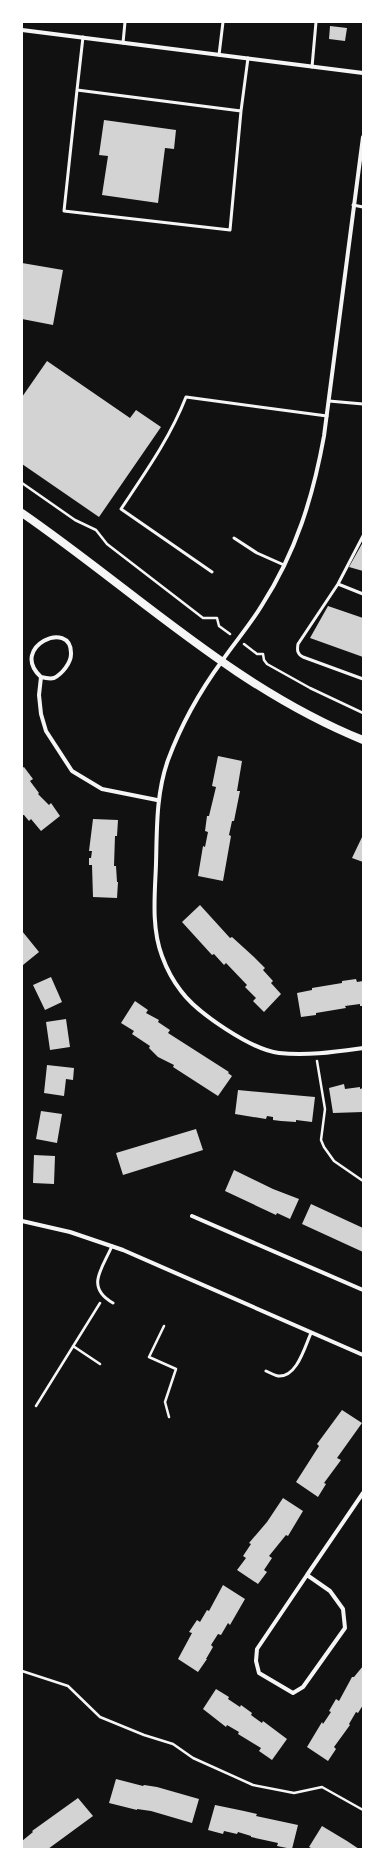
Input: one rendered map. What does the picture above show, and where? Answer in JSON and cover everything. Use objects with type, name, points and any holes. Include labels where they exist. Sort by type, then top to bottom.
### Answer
[{"type":"main road","points":[[22,513],[220,662],[288,705],[363,740]]},
{"type":"street","points":[[22,30],[83,36],[363,74]]},
{"type":"street","points":[[363,137],[353,205],[327,416],[316,481],[301,529],[284,565],[262,606],[220,662],[183,725],[168,761],[157,800],[155,919],[162,955],[180,990],[194,1006],[248,1043],[276,1053],[316,1054],[363,1048]]},
{"type":"street","points":[[54,636],[63,638],[69,644],[71,654],[69,663],[61,673],[52,678],[42,677],[34,670],[32,658],[36,646],[54,636]]},
{"type":"street","points":[[42,677],[40,701],[41,714],[46,731],[72,771],[102,789],[157,800]]},
{"type":"street","points":[[192,1216],[363,1290]]},
{"type":"street","points":[[22,1221],[70,1232],[112,1246],[363,1355]]},
{"type":"street","points":[[307,1575],[330,1592],[343,1609],[345,1628],[303,1687],[293,1693],[259,1673],[256,1661],[257,1649],[307,1575],[363,1493]]},
{"type":"lane","points":[[123,42],[126,22]]},
{"type":"lane","points":[[219,54],[224,22]]},
{"type":"lane","points":[[312,67],[316,22]]},
{"type":"lane","points":[[83,36],[64,211],[230,230],[241,111],[248,58]]},
{"type":"lane","points":[[77,90],[241,111]]},
{"type":"lane","points":[[353,205],[363,207]]},
{"type":"lane","points":[[212,572],[122,510],[177,420],[186,397],[327,416]]},
{"type":"lane","points":[[329,401],[363,404]]},
{"type":"lane","points":[[363,536],[338,584],[298,644],[297,650],[299,655],[303,657],[363,679]]},
{"type":"lane","points":[[234,538],[257,553],[284,565]]},
{"type":"lane","points":[[338,584],[363,594]]},
{"type":"lane","points":[[112,1246],[97,1283],[98,1290],[103,1297],[113,1303]]},
{"type":"lane","points":[[266,1371],[277,1376],[285,1375],[295,1368],[311,1332]]},
{"type":"path","points":[[22,483],[75,520],[96,530],[107,544],[203,618],[217,618],[219,626]]},
{"type":"path","points":[[257,654],[263,654],[264,660],[267,664],[310,688],[363,713]]},
{"type":"path","points":[[316,1054],[325,1108],[321,1140],[334,1161],[363,1181]]},
{"type":"path","points":[[36,1406],[103,1297]]},
{"type":"path","points":[[164,1326],[149,1357],[176,1369],[165,1402],[169,1417]]},
{"type":"path","points":[[73,1346],[100,1364]]},
{"type":"path","points":[[22,1671],[68,1686],[100,1717],[144,1735],[173,1744],[193,1758],[253,1785],[294,1793],[322,1787],[363,1810]]},
{"type":"building","points":[[330,26],[347,28],[345,41],[329,39]]},
{"type":"building","points":[[104,120],[176,130],[174,149],[165,148],[158,203],[102,195],[108,156],[99,155]]},
{"type":"building","points":[[22,263],[63,270],[53,325],[22,319]]},
{"type":"building","points":[[47,361],[130,418],[136,410],[161,427],[99,517],[22,464],[22,397]]},
{"type":"building","points":[[363,542],[363,571],[349,567]]},
{"type":"building","points":[[328,606],[363,618],[363,657],[310,638]]},
{"type":"building","points":[[218,756],[242,761],[237,791],[240,791],[234,821],[232,821],[229,835],[231,836],[223,881],[198,876],[203,846],[205,847],[208,832],[205,831],[207,816],[209,816],[216,787],[212,786]]},
{"type":"building","points":[[24,767],[33,779],[30,781],[39,793],[38,794],[49,805],[51,803],[60,816],[41,831],[31,819],[29,821],[24,815],[22,815],[22,768]]},
{"type":"building","points":[[93,819],[118,820],[117,836],[115,836],[114,866],[116,866],[118,882],[117,898],[93,897],[92,865],[89,865],[89,858],[91,858],[92,851],[89,851]]},
{"type":"building","points":[[363,835],[363,862],[352,858]]},
{"type":"building","points":[[200,905],[230,938],[232,937],[265,968],[263,970],[273,981],[271,983],[281,994],[264,1012],[253,1001],[256,998],[245,987],[247,985],[226,963],[224,965],[214,954],[212,955],[182,922]]},
{"type":"building","points":[[22,931],[39,952],[23,965],[22,964]]},
{"type":"building","points":[[51,977],[62,1002],[45,1010],[33,985]]},
{"type":"building","points":[[356,979],[357,982],[363,981],[363,1006],[360,1006],[360,1004],[345,1006],[346,1008],[301,1017],[297,993],[312,990],[312,988]]},
{"type":"building","points":[[135,1001],[148,1010],[146,1013],[159,1020],[158,1022],[170,1030],[168,1033],[229,1072],[228,1073],[232,1076],[218,1096],[173,1067],[174,1065],[158,1057],[149,1048],[150,1046],[132,1034],[134,1031],[121,1023]]},
{"type":"building","points":[[66,1019],[70,1047],[50,1050],[46,1022]]},
{"type":"building","points":[[47,1065],[74,1068],[73,1080],[66,1079],[64,1096],[44,1093]]},
{"type":"building","points":[[344,1084],[345,1089],[363,1088],[363,1112],[333,1113],[329,1088]]},
{"type":"building","points":[[238,1090],[315,1097],[312,1122],[296,1120],[296,1122],[281,1121],[273,1120],[273,1117],[267,1116],[266,1119],[235,1114]]},
{"type":"building","points":[[41,1111],[62,1114],[57,1143],[36,1139]]},
{"type":"building","points":[[196,1129],[203,1150],[123,1175],[116,1153]]},
{"type":"building","points":[[34,1155],[55,1156],[54,1184],[33,1183]]},
{"type":"building","points":[[234,1170],[273,1189],[299,1199],[290,1219],[277,1213],[276,1215],[225,1191]]},
{"type":"building","points":[[311,1204],[363,1228],[363,1252],[302,1224]]},
{"type":"building","points":[[342,1410],[362,1423],[337,1458],[341,1460],[324,1483],[326,1484],[318,1497],[296,1482],[319,1446],[317,1444]]},
{"type":"building","points":[[283,1498],[303,1511],[288,1536],[286,1535],[269,1556],[272,1558],[264,1570],[267,1572],[258,1584],[237,1570],[246,1558],[243,1556],[251,1544],[249,1543],[267,1522]]},
{"type":"building","points":[[223,1585],[245,1599],[230,1625],[228,1623],[221,1635],[218,1634],[211,1645],[213,1647],[207,1659],[198,1672],[178,1659],[192,1633],[189,1632],[197,1620],[200,1622],[207,1610],[209,1611]]},
{"type":"building","points":[[363,1666],[363,1705],[358,1713],[356,1712],[349,1724],[350,1725],[334,1747],[336,1749],[328,1761],[307,1747],[322,1722],[323,1724],[331,1712],[329,1711],[336,1699],[339,1701],[352,1677],[354,1677]]},
{"type":"building","points":[[216,1689],[229,1697],[228,1699],[240,1707],[241,1705],[252,1713],[251,1715],[262,1723],[263,1721],[287,1739],[272,1760],[259,1751],[261,1748],[238,1734],[239,1732],[227,1725],[226,1727],[203,1709]]},
{"type":"building","points":[[116,1779],[143,1786],[157,1787],[199,1799],[192,1823],[151,1811],[137,1810],[109,1803]]},
{"type":"building","points":[[78,1798],[93,1816],[48,1849],[22,1849],[22,1841],[33,1832],[32,1831]]},
{"type":"building","points":[[215,1805],[298,1825],[292,1849],[277,1846],[278,1843],[251,1837],[238,1832],[237,1834],[224,1831],[223,1834],[208,1830]]},
{"type":"building","points":[[322,1826],[359,1849],[313,1849],[309,1847]]}]
